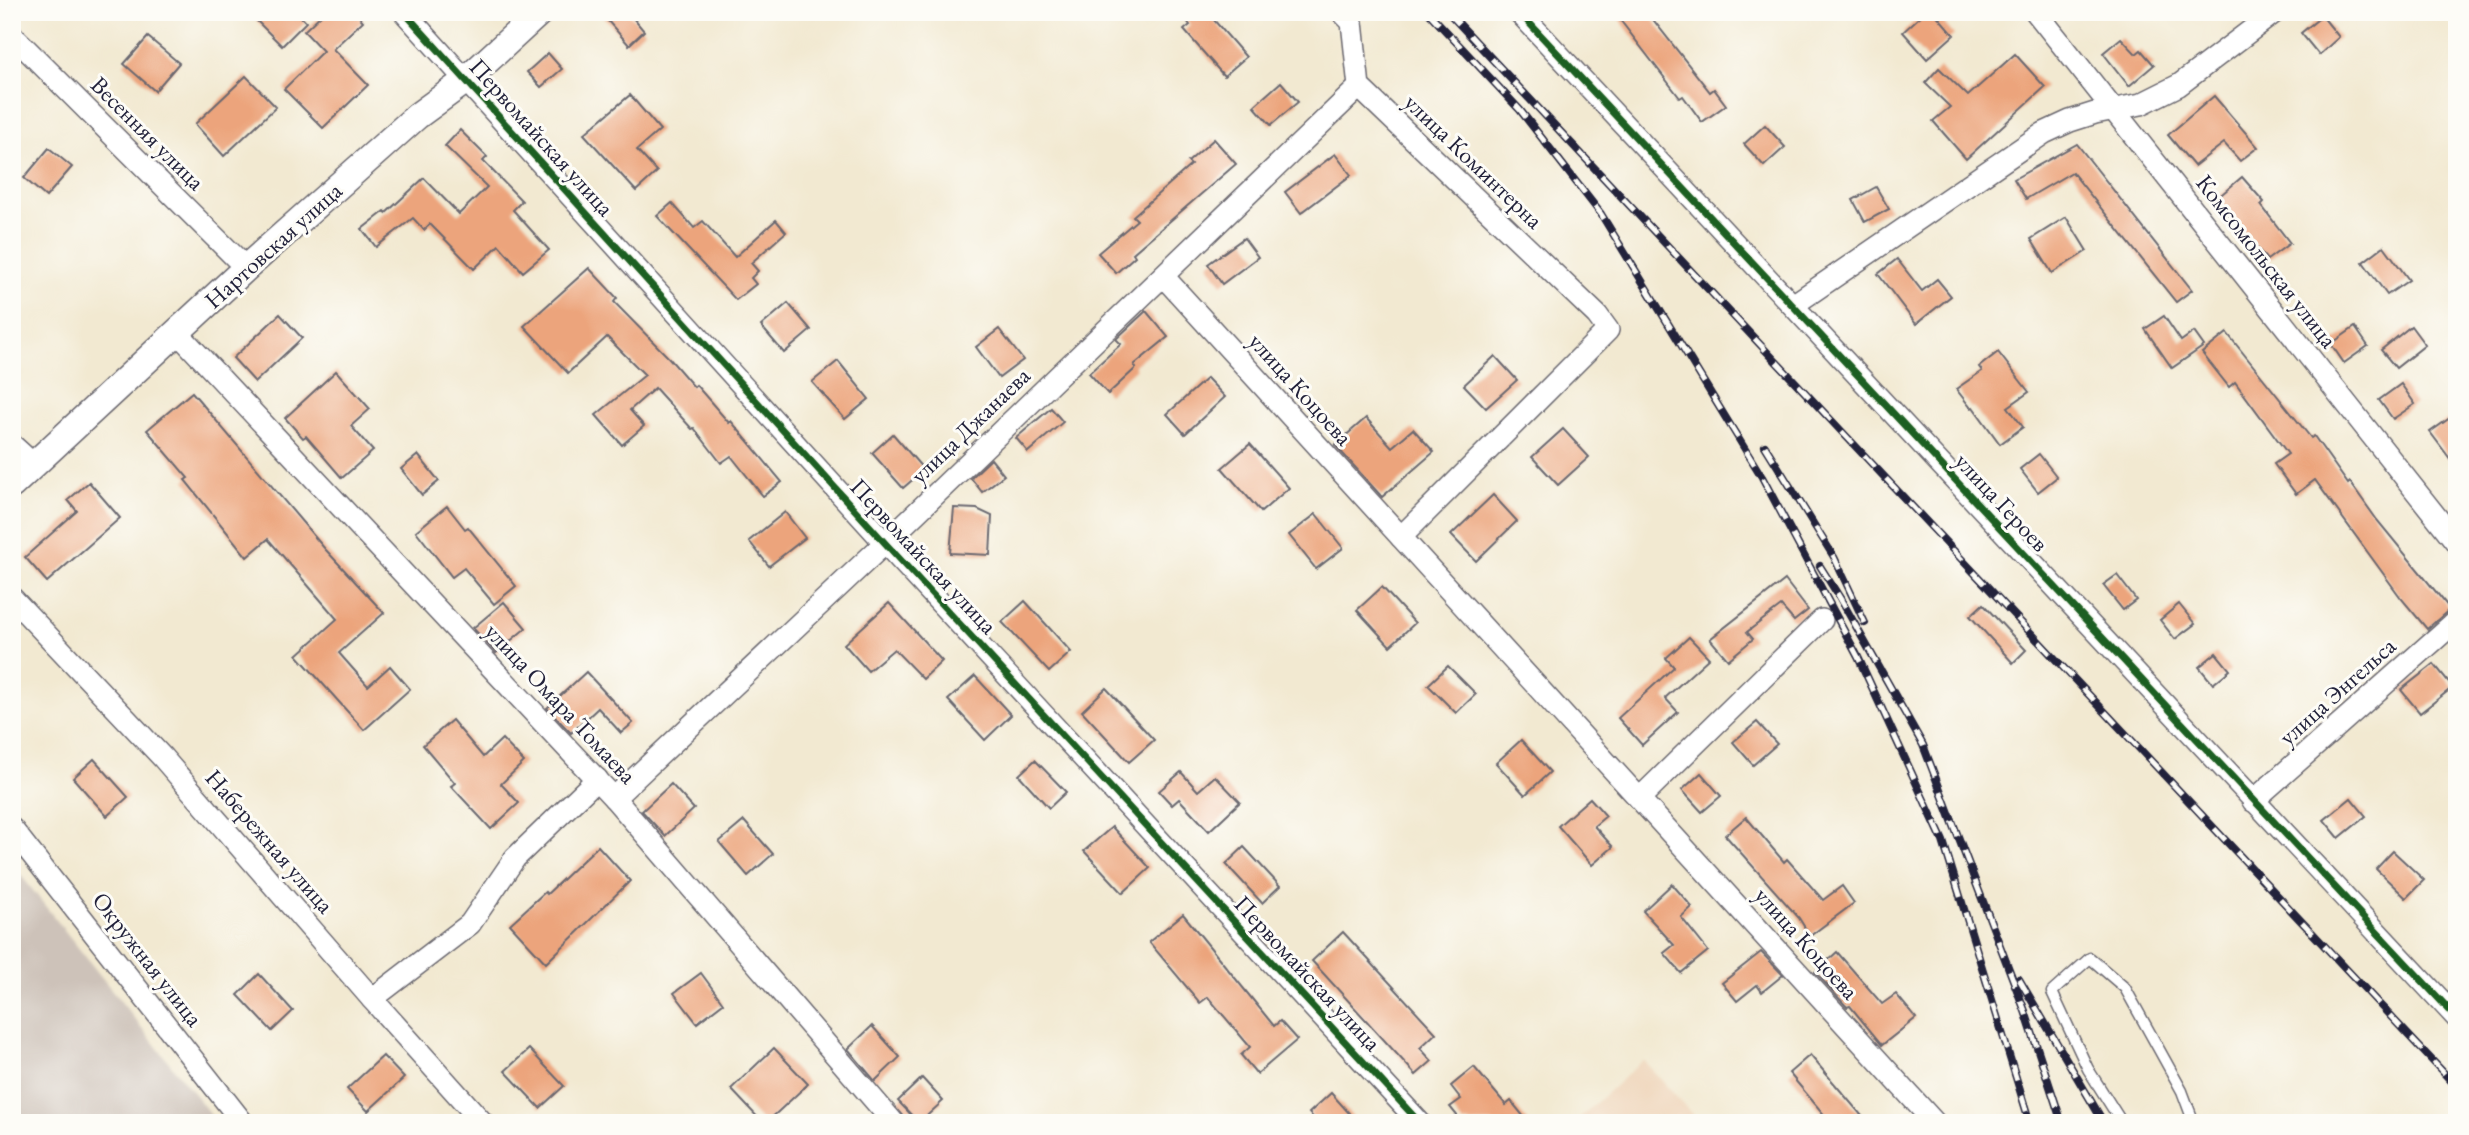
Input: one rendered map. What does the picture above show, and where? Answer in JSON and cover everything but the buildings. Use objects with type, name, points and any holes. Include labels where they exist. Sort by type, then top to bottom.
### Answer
[{"type":"street","name":"Первомайская улица","points":[[404,12],[886,543],[1420,1123]]},
{"type":"street","name":"Нартовская улица","points":[[12,485],[246,268],[417,116],[465,81],[540,12]]},
{"type":"street","points":[[1342,12],[1352,22],[1359,87]]},
{"type":"street","name":"улица Героев","points":[[1519,12],[2457,1018]]},
{"type":"street","name":"Комсомольская улица","points":[[2036,12],[2457,543]]},
{"type":"street","points":[[1793,305],[2044,133],[2082,117],[2141,104],[2179,85],[2275,12]]},
{"type":"street","name":"Весенняя улица","points":[[12,35],[246,268]]},
{"type":"street","name":"улица Джанаева","points":[[614,797],[886,543],[1359,87]]},
{"type":"street","name":"улица Коминтерна","points":[[1359,87],[1597,315],[1608,330],[1401,537]]},
{"type":"street","name":"улица Коцоева","points":[[1163,275],[1935,1123]]},
{"type":"street","name":"улица Омара Томаева","points":[[176,331],[614,797],[894,1123]]},
{"type":"street","points":[[12,444],[33,464]]},
{"type":"street","name":"Набережная улица","points":[[12,598],[163,758],[483,1123]]},
{"type":"street","points":[[1640,798],[1822,620]]},
{"type":"street","name":"улица Энгельса","points":[[2253,801],[2457,620]]},
{"type":"street","points":[[372,999],[470,924],[515,858],[597,779]]},
{"type":"street","name":"Окружная улица","points":[[12,829],[243,1123]]},
{"type":"lane","points":[[2122,1123],[2088,1069],[2052,992],[2090,958],[2125,988],[2182,1091],[2194,1123]]},
{"type":"shaded area","points":[[12,864],[217,1123],[12,1123]]},
{"type":"shaded area","points":[[1643,1060],[1700,1123],[1574,1123]]},
{"type":"railway","points":[[1428,12],[1520,110],[1601,214],[1762,477],[1858,657],[1943,841],[2030,1123]]},
{"type":"railway","points":[[1448,12],[2457,1087]]},
{"type":"railway","points":[[1765,446],[1834,557],[1865,623]]},
{"type":"railway","points":[[1820,566],[1923,745],[2025,1011],[2062,1123]]},
{"type":"railway","points":[[2019,979],[2104,1123]]},
{"type":"cycle path","points":[[404,12],[885,543],[1420,1123]]},
{"type":"cycle path","points":[[1519,12],[2457,1018]]}]
